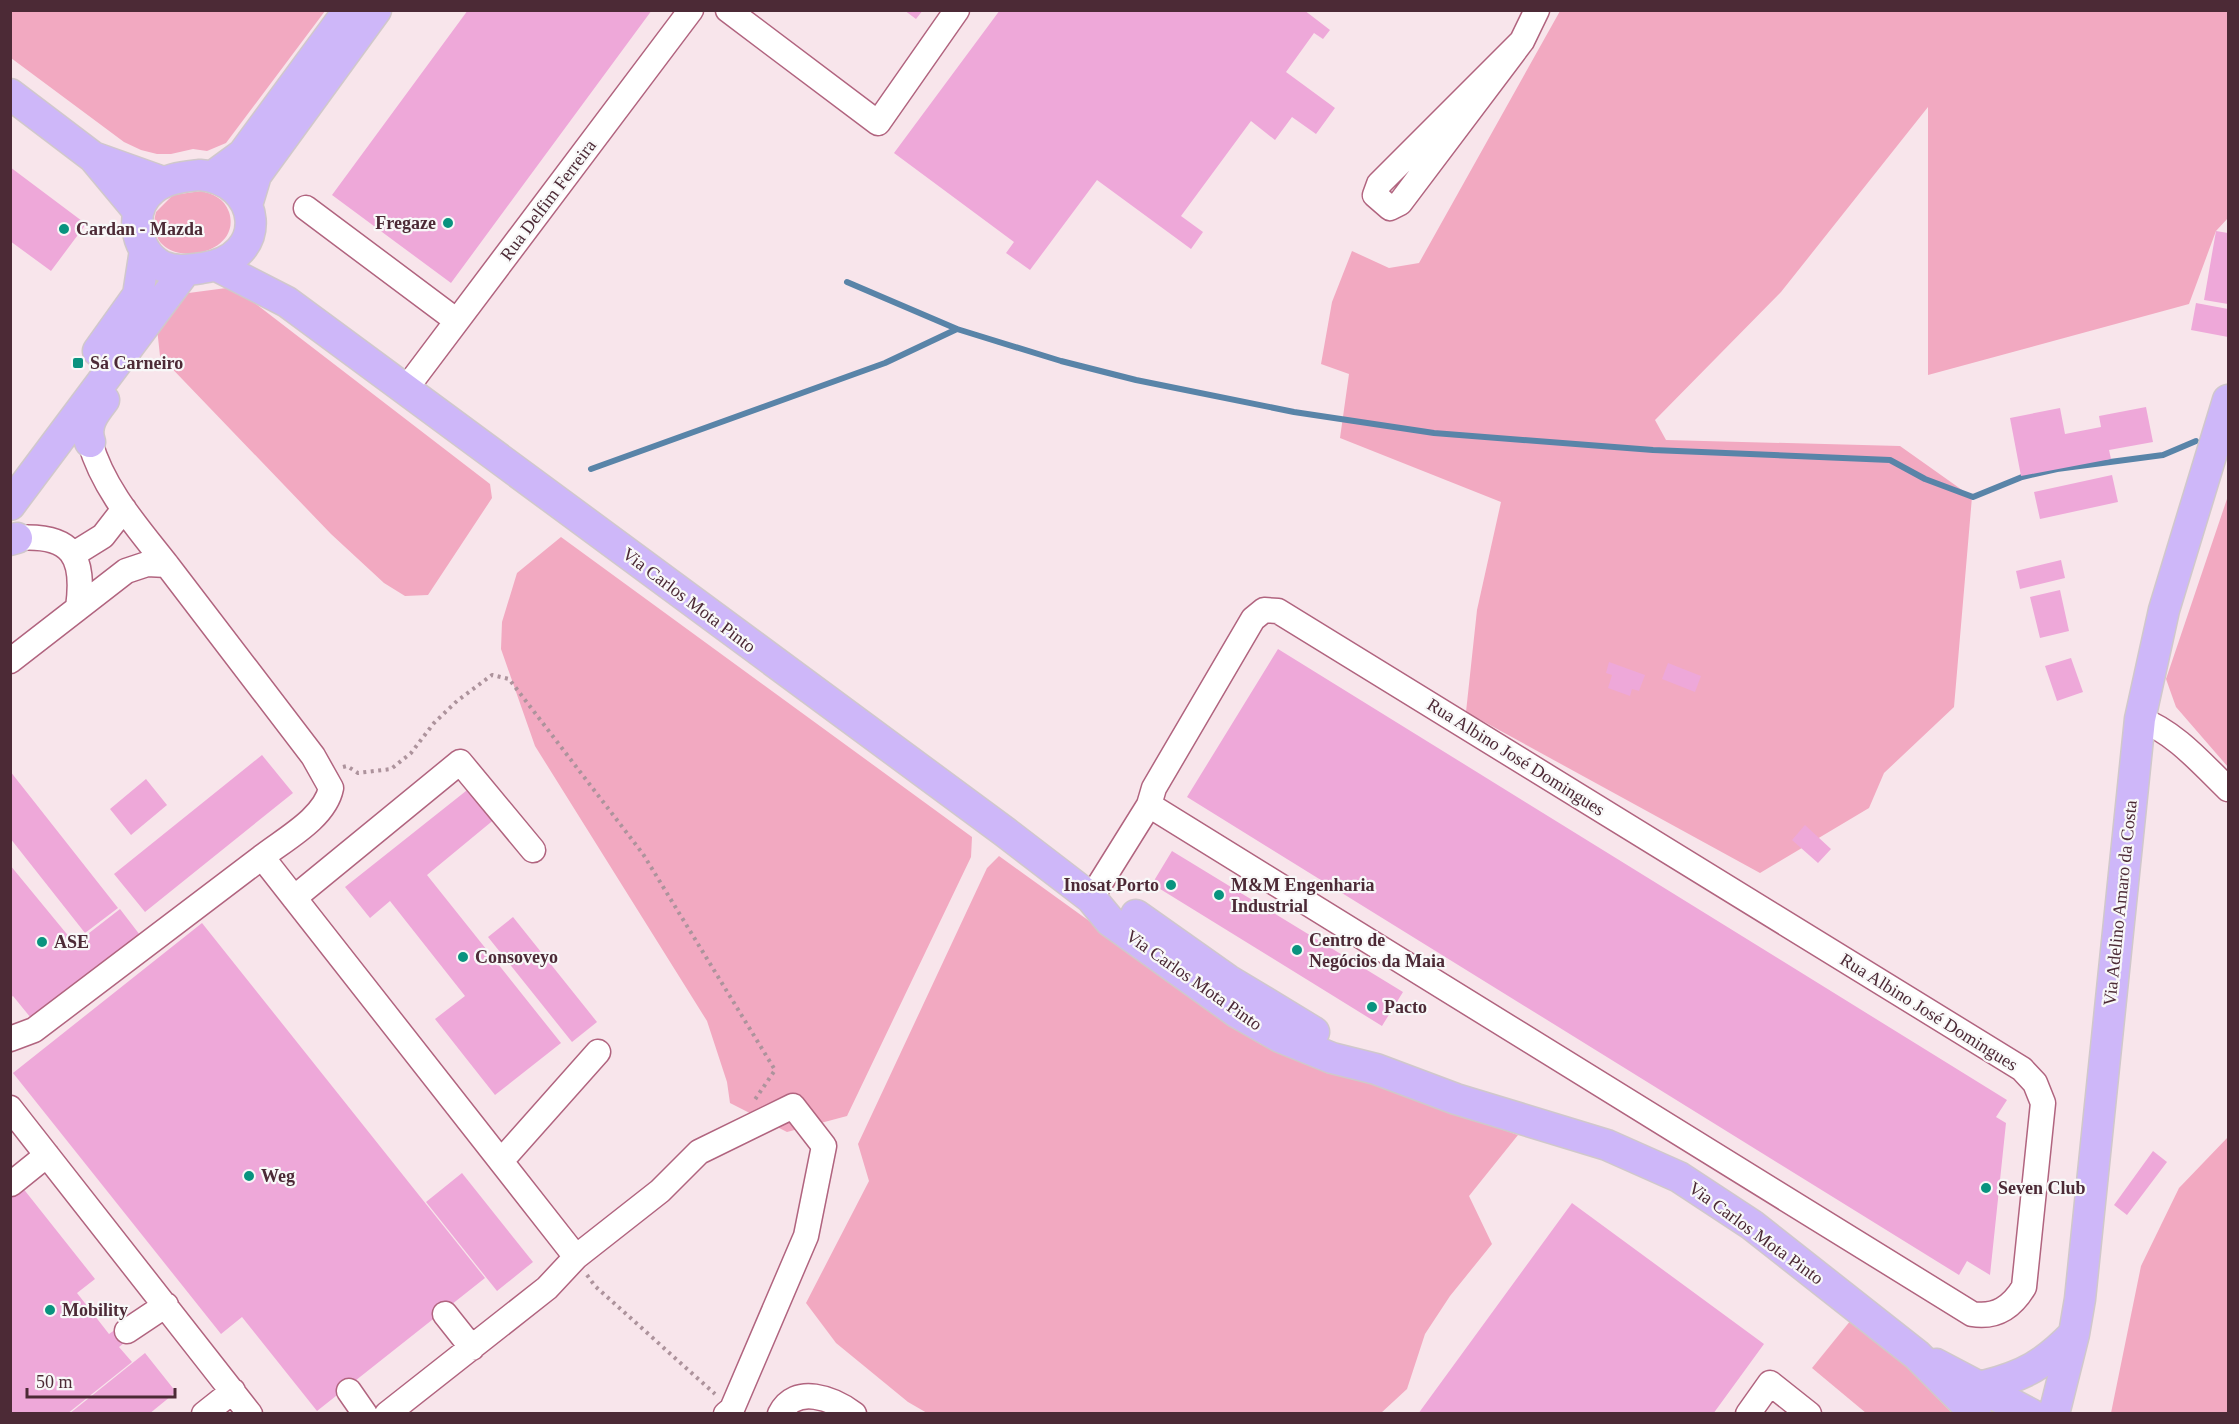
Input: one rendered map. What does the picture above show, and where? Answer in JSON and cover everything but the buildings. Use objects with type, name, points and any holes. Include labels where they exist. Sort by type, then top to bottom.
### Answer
[{"type":"main road","points":[[213,176],[243,154],[349,10]]},
{"type":"main road","points":[[247,205],[256,175],[376,10]]},
{"type":"main road","points":[[10,94],[93,157],[138,211]]},
{"type":"main road","points":[[93,157],[163,182]]},
{"type":"main road","points":[[200,175],[213,176],[230,185],[247,205],[251,221],[248,240],[237,255],[217,266],[185,271],[165,267],[145,250],[138,233],[138,211],[145,195],[163,182],[200,175]]},
{"type":"main road","name":"Via Carlos Mota Pinto","points":[[248,240],[260,266],[287,302]]},
{"type":"main road","points":[[10,470],[138,295],[145,250]]},
{"type":"main road","name":"Via Carlos Mota Pinto","points":[[217,266],[287,302],[1091,898],[1119,903],[1228,980],[1376,1069],[1456,1099],[1607,1145],[1679,1177],[1752,1225],[1917,1355],[1977,1406],[2031,1413]]},
{"type":"main road","points":[[10,505],[185,271]]},
{"type":"main road","points":[[90,442],[87,433],[89,423],[118,381],[136,336]]},
{"type":"main road","name":"Via Adelino Amaro da Costa","points":[[2054,1413],[2074,1334],[2140,719],[2167,598],[2229,400]]},
{"type":"main road","points":[[1977,1406],[2011,1379],[2051,1358],[2074,1334]]},
{"type":"street","name":"Rua Delfim Ferreira","points":[[405,390],[691,10]]},
{"type":"street","points":[[728,10],[878,123],[957,10]]},
{"type":"street","points":[[1522,41],[1379,184],[1375,195],[1381,203],[1390,208],[1400,203],[1522,41],[1536,10]]},
{"type":"street","points":[[306,208],[457,321]]},
{"type":"street","points":[[10,1039],[34,1030],[262,857],[328,801],[331,788],[325,774],[124,509],[95,461],[90,442]]},
{"type":"street","points":[[75,554],[103,536],[124,509]]},
{"type":"street","points":[[14,539],[37,537],[61,544],[75,554],[82,580],[78,608]]},
{"type":"street","points":[[10,661],[126,571],[147,564],[167,566]]},
{"type":"street","name":"Rua Albino José Domingues","points":[[1091,898],[1149,805],[1154,788],[1253,619],[1264,610],[1278,611],[2022,1069],[2035,1083],[2043,1103],[2024,1287],[2017,1298],[2001,1311],[1983,1316],[1972,1314],[1149,805]]},
{"type":"street","points":[[2140,719],[2177,739],[2229,789]]},
{"type":"street","points":[[294,898],[460,762],[533,850]]},
{"type":"street","points":[[262,857],[576,1257]]},
{"type":"street","points":[[502,1160],[598,1052]]},
{"type":"street","points":[[387,1413],[547,1288],[576,1257],[660,1191],[699,1152],[793,1106],[825,1146],[806,1236],[729,1411]]},
{"type":"street","points":[[10,1108],[250,1413]]},
{"type":"street","points":[[11,1184],[46,1155]]},
{"type":"street","points":[[127,1331],[166,1305]]},
{"type":"street","points":[[445,1314],[472,1348]]},
{"type":"street","points":[[1748,1413],[1770,1383],[1809,1413]]},
{"type":"street","points":[[204,1413],[233,1391]]},
{"type":"street","points":[[349,1391],[365,1413]]},
{"type":"street","points":[[780,1413],[793,1401],[804,1397],[833,1400],[854,1413]]},
{"type":"path","points":[[325,774],[347,766],[358,773],[391,769],[411,753],[434,723],[457,701],[492,675],[510,679],[643,854],[775,1070],[732,1135]]},
{"type":"path","points":[[576,1257],[595,1286],[729,1411]]},
{"type":"shaded area","points":[[11,10],[325,11],[226,143],[207,151],[193,149],[171,154],[157,154],[124,142],[11,58]]},
{"type":"shaded area","points":[[1560,11],[2228,11],[2228,218],[2216,231],[2189,304],[1928,375],[1928,107],[1781,292],[1655,420],[1666,440],[1900,446],[1972,497],[1954,707],[1884,773],[1869,808],[1760,873],[1466,712],[1477,610],[1501,502],[1340,438],[1349,374],[1321,364],[1332,302],[1352,251],[1389,268],[1419,263]]},
{"type":"shaded area","points":[[201,191],[218,197],[229,212],[230,229],[222,241],[209,250],[192,254],[176,252],[163,245],[155,232],[156,212],[173,195]]},
{"type":"shaded area","points":[[234,287],[490,484],[492,498],[428,595],[405,596],[384,583],[331,534],[160,356],[157,328],[181,294]]},
{"type":"shaded area","points":[[2228,496],[2228,767],[2176,707],[2166,679]]},
{"type":"shaded area","points":[[561,537],[972,837],[971,857],[847,1116],[787,1132],[730,1103],[727,1082],[707,1021],[535,746],[501,649],[502,622],[517,573]]},
{"type":"shaded area","points":[[999,856],[1260,1044],[1518,1135],[1469,1196],[1492,1244],[1450,1296],[1425,1334],[1407,1389],[1381,1413],[927,1413],[908,1402],[836,1343],[806,1303],[869,1181],[858,1144],[987,868]]},
{"type":"shaded area","points":[[2228,1137],[2228,1413],[2111,1413],[2141,1266],[2179,1188]]},
{"type":"shaded area","points":[[1851,1320],[1905,1365],[1952,1413],[1866,1413],[1812,1368]]},
{"type":"waterway","points":[[847,282],[957,329]]},
{"type":"waterway","points":[[591,469],[885,363],[957,329],[1061,361],[1136,380],[1294,412],[1434,433],[1653,450],[1890,460],[1925,479],[1973,497],[2022,477],[2057,469],[2163,455],[2196,441]]},
{"type":"place","name":"Fregaze","points":[[448,223]]},
{"type":"place","name":"Cardan - Mazda","points":[[64,229]]},
{"type":"place","name":"Sá Carneiro","points":[[78,363]]},
{"type":"place","name":"Inosat Porto","points":[[1171,885]]},
{"type":"place","name":"M&M Engenharia Industrial","points":[[1219,895]]},
{"type":"place","name":"ASE","points":[[42,942]]},
{"type":"place","name":"Centro de Negócios da Maia","points":[[1297,950]]},
{"type":"place","name":"Consoveyo","points":[[463,957]]},
{"type":"place","name":"Pacto","points":[[1372,1007]]},
{"type":"place","name":"Weg","points":[[249,1176]]},
{"type":"place","name":"Seven Club","points":[[1986,1188]]},
{"type":"place","name":"Mobility","points":[[50,1310]]}]
